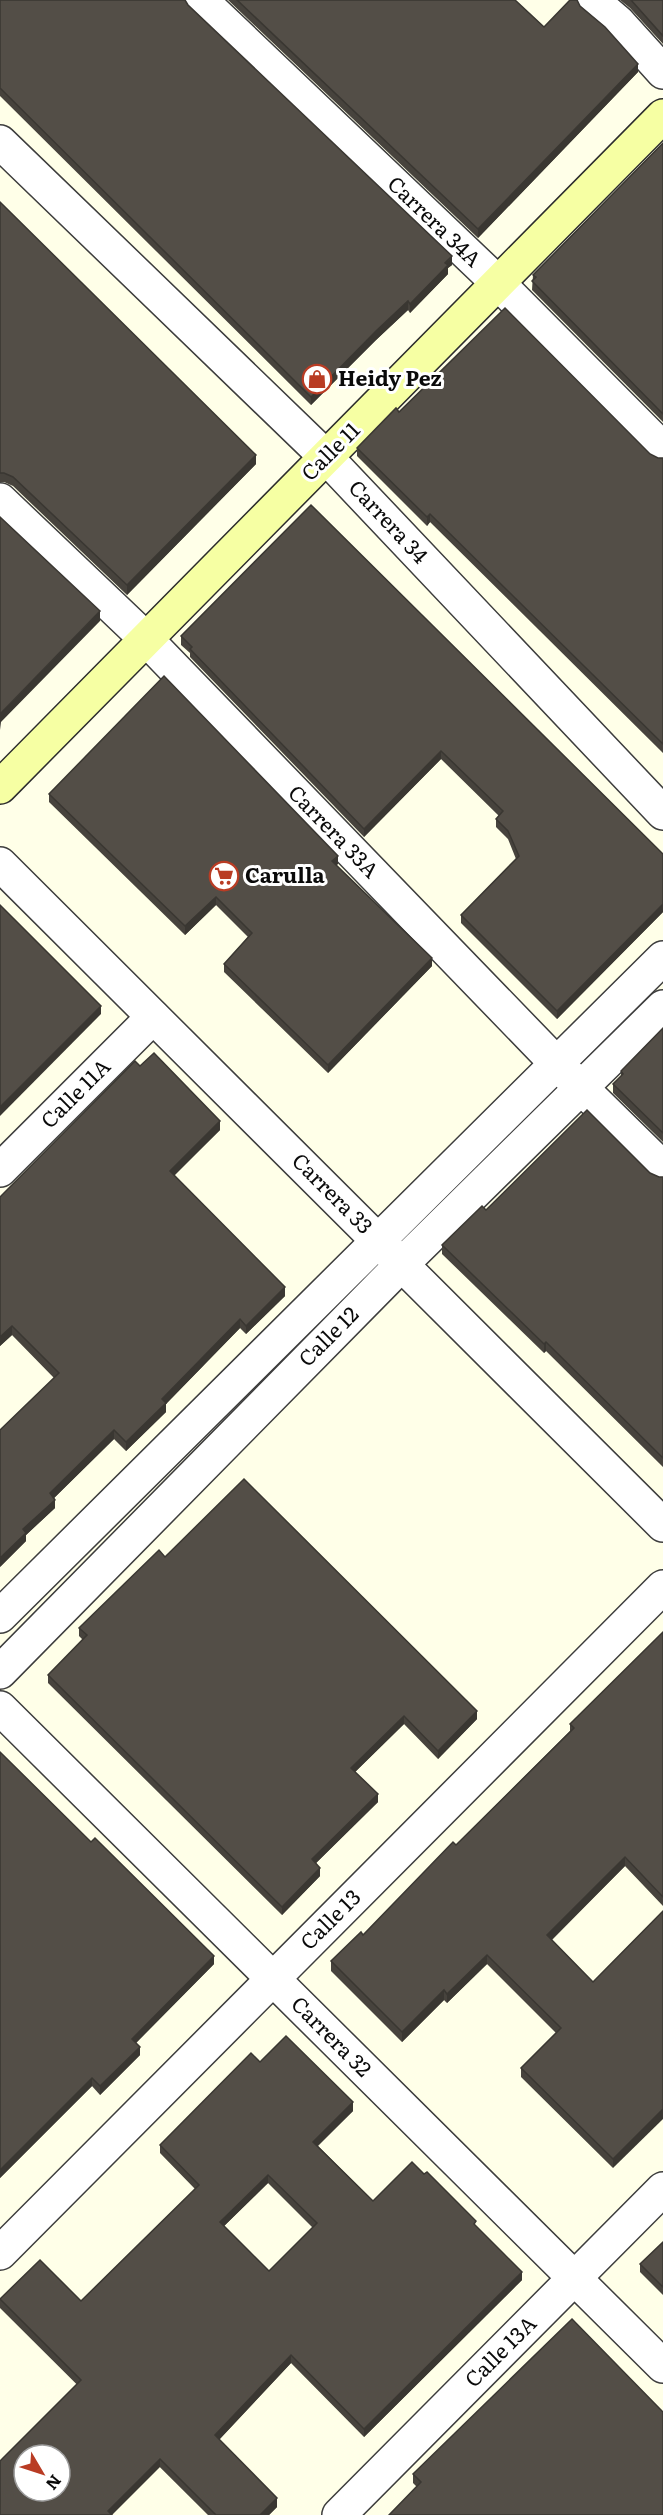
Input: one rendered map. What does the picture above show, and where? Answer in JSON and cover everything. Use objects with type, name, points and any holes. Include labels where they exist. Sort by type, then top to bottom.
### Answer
[{"type":"street","name":"Carrera 34A","points":[[201,0],[498,283],[663,449]]},
{"type":"street","points":[[592,0],[618,22],[663,72]]},
{"type":"street","name":"Calle 11","points":[[0,787],[663,116]]},
{"type":"street","name":"Carrera 34","points":[[0,141],[326,457],[663,813]]},
{"type":"street","name":"Carrera 33A","points":[[0,500],[146,639],[557,1064],[663,1168]]},
{"type":"street","name":"Carrera 33","points":[[0,864],[663,1526]]},
{"type":"street","name":"Calle 12","points":[[0,1616],[663,958]]},
{"type":"street","name":"Calle 12","points":[[0,1672],[402,1264],[663,1007]]},
{"type":"street","name":"Calle 11A","points":[[0,1170],[153,1017]]},
{"type":"street","name":"Calle 13","points":[[0,2253],[663,1587]]},
{"type":"street","name":"Carrera 32","points":[[0,1708],[663,2366]]},
{"type":"street","name":"Calle 13A","points":[[339,2515],[663,2189]]},
{"type":"building","points":[[0,0],[185,0],[452,256],[445,263],[448,265],[410,304],[408,301],[376,331],[311,397],[0,88]]},
{"type":"building","points":[[237,0],[515,0],[544,27],[570,0],[577,0],[580,6],[605,27],[638,64],[478,229]]},
{"type":"building","points":[[631,0],[663,0],[663,36]]},
{"type":"building","points":[[663,143],[663,414],[532,281],[536,277],[533,275]]},
{"type":"building","points":[[0,202],[256,455],[127,585],[13,477],[0,473]]},
{"type":"building","points":[[505,308],[650,454],[663,458],[663,744],[430,514],[427,517],[357,448],[396,408],[399,412]]},
{"type":"building","points":[[311,505],[663,854],[663,904],[557,1011],[461,915],[519,856],[508,831],[496,819],[503,811],[441,751],[364,829],[190,649],[192,647],[181,636]]},
{"type":"building","points":[[0,517],[100,611],[0,714]]},
{"type":"building","points":[[164,676],[338,856],[332,861],[432,958],[328,1065],[224,964],[252,933],[216,897],[185,926],[49,794]]},
{"type":"building","points":[[0,905],[101,1006],[0,1107]]},
{"type":"building","points":[[663,1028],[663,1133],[613,1084],[623,1074],[621,1071]]},
{"type":"building","points":[[154,1053],[220,1121],[170,1171],[285,1287],[246,1326],[240,1319],[162,1399],[166,1403],[126,1442],[114,1430],[50,1493],[55,1500],[23,1529],[26,1533],[0,1558],[0,1430],[59,1373],[12,1326],[0,1337],[0,1197],[135,1061],[140,1066]]},
{"type":"building","points":[[587,1110],[650,1173],[663,1177],[663,1458],[546,1342],[544,1344],[442,1245],[482,1206],[486,1210]]},
{"type":"building","points":[[244,1479],[477,1711],[438,1751],[404,1716],[351,1768],[378,1794],[312,1859],[320,1868],[282,1907],[48,1675],[87,1635],[79,1628],[159,1550],[165,1557]]},
{"type":"building","points":[[663,1632],[663,1897],[625,1857],[547,1935],[593,1982],[663,1911],[663,2109],[613,2159],[521,2068],[561,2028],[487,1955],[447,1994],[444,1990],[402,2032],[331,1961],[361,1932],[363,1935],[453,1842],[456,1845],[574,1728],[570,1724]]},
{"type":"building","points":[[0,1752],[91,1842],[95,1838],[214,1956],[132,2039],[140,2047],[100,2086],[92,2078],[0,2170]]},
{"type":"building","points":[[286,2036],[353,2102],[313,2142],[373,2201],[412,2162],[424,2174],[427,2172],[476,2221],[474,2224],[522,2272],[364,2429],[291,2355],[215,2435],[277,2498],[260,2515],[216,2515],[160,2459],[108,2511],[112,2515],[0,2515],[0,2461],[12,2449],[12,2503],[72,2503],[72,2443],[18,2443],[81,2380],[0,2299],[40,2260],[81,2301],[199,2185],[160,2145],[251,2053],[260,2062]],"holes":[[[268,2175],[317,2223],[269,2271],[220,2222]]]},
{"type":"building","points":[[663,2242],[663,2287],[640,2264]]},
{"type":"building","points":[[572,2319],[663,2412],[663,2515],[389,2515],[421,2482],[413,2474]]},
{"type":"place","name":"Heidy Pez","points":[[317,379]]},
{"type":"place","name":"Carulla","points":[[224,876]]}]
